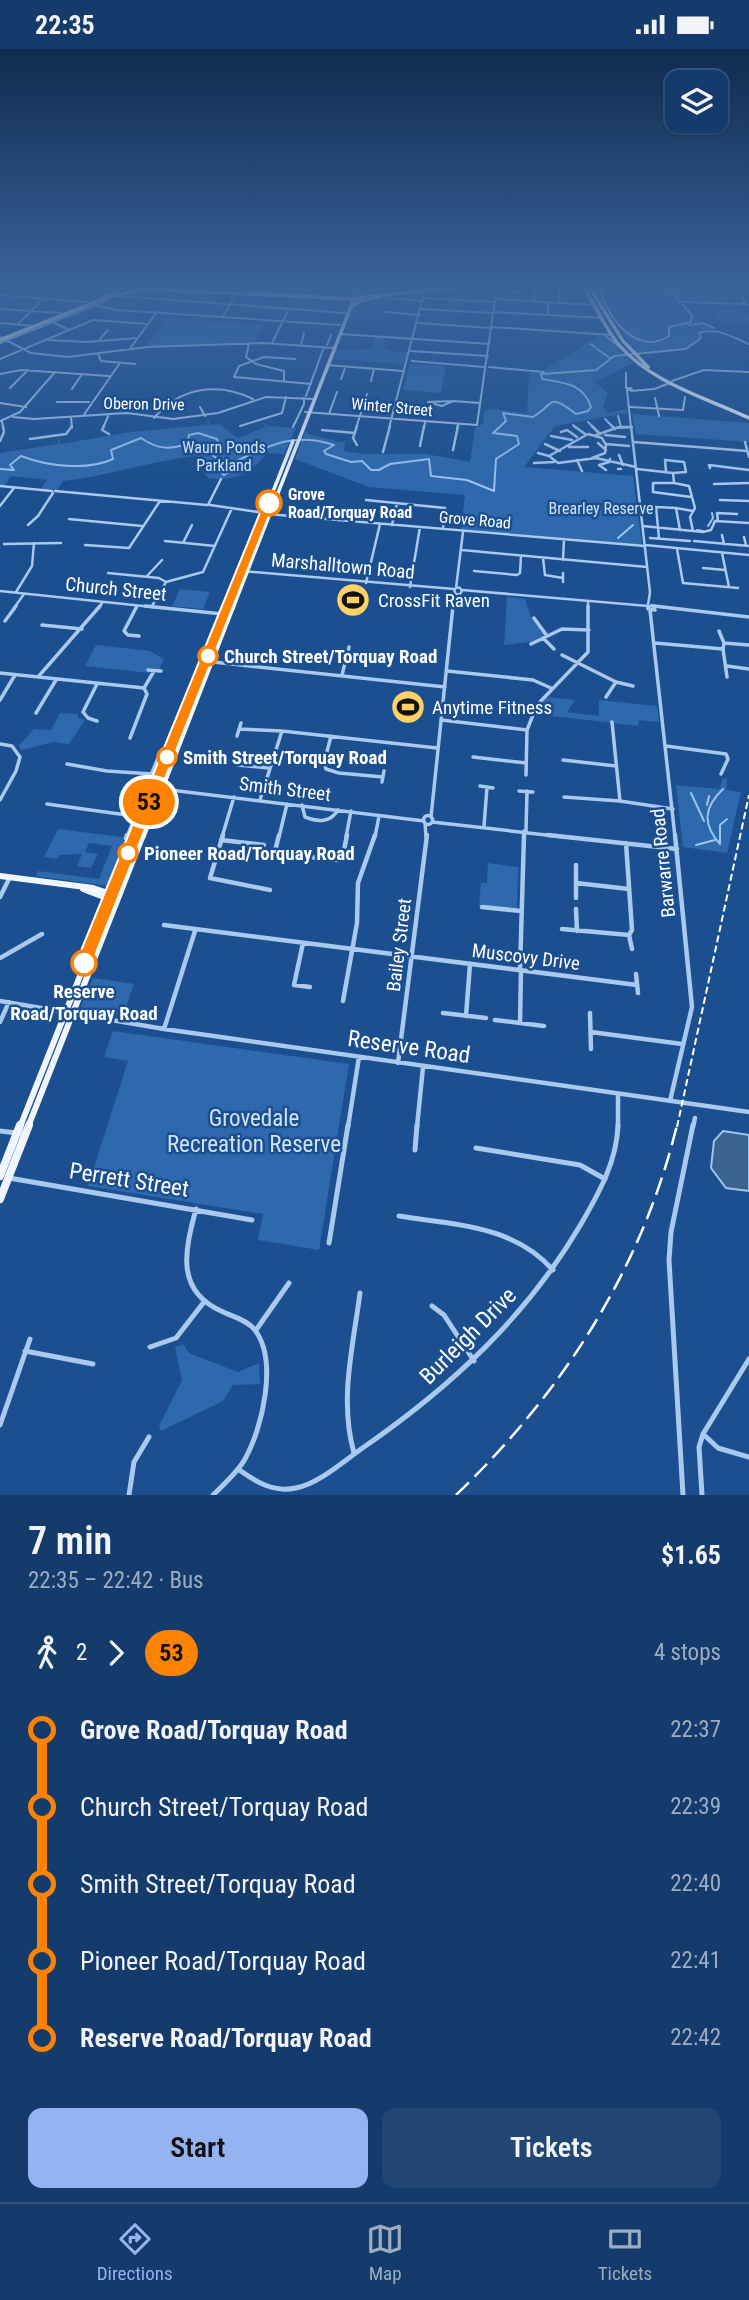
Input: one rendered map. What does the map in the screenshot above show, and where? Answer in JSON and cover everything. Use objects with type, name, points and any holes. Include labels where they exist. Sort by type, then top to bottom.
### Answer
[{"type":"main road","points":[[0,1199],[3,1177],[268,513],[327,352]]},
{"type":"main road","points":[[309,397],[327,365],[328,352]]},
{"type":"main road","points":[[628,352],[663,379],[749,417]]},
{"type":"main road","points":[[633,357],[670,382]]},
{"type":"main road","points":[[69,1013],[104,913],[114,898],[115,885],[211,661],[227,614]]},
{"type":"main road","points":[[0,876],[94,890],[114,898]]},
{"type":"main road","points":[[94,890],[115,885]]},
{"type":"main road","points":[[94,890],[101,899],[104,913]]},
{"type":"street","points":[[32,352],[68,357],[110,352]]},
{"type":"street","points":[[245,352],[250,361],[284,371],[284,381]]},
{"type":"street","points":[[293,427],[309,397],[311,384],[326,352]]},
{"type":"street","points":[[383,453],[410,352]]},
{"type":"street","points":[[433,352],[488,356]]},
{"type":"street","points":[[453,401],[443,406],[431,405],[428,402],[453,401],[480,403],[489,352]]},
{"type":"street","points":[[98,354],[101,361],[135,364]]},
{"type":"street","points":[[295,359],[266,357],[250,361],[239,366],[233,377],[311,384]]},
{"type":"street","points":[[83,416],[89,402],[120,363]]},
{"type":"street","points":[[327,365],[404,371]]},
{"type":"street","points":[[341,379],[345,367]]},
{"type":"street","points":[[371,381],[374,369]]},
{"type":"street","points":[[0,374],[28,370],[109,376]]},
{"type":"street","points":[[10,388],[28,370]]},
{"type":"street","points":[[629,389],[650,389],[701,370],[749,372]]},
{"type":"street","points":[[0,441],[5,432],[1,421],[13,417],[26,407],[55,372]]},
{"type":"street","points":[[626,373],[651,608]]},
{"type":"street","points":[[72,389],[82,374]]},
{"type":"street","points":[[657,387],[663,379]]},
{"type":"street","points":[[650,389],[670,382]]},
{"type":"street","points":[[329,414],[337,392]]},
{"type":"street","points":[[154,418],[173,399],[191,393],[239,394],[254,400]]},
{"type":"street","points":[[356,445],[355,433],[367,394]]},
{"type":"street","points":[[240,426],[282,413],[286,397]]},
{"type":"street","name":"Oberon Drive","points":[[13,417],[34,419],[109,414],[134,414],[154,418],[205,416],[254,400],[309,397]]},
{"type":"street","points":[[630,407],[683,410],[685,397]]},
{"type":"street","points":[[651,398],[657,398],[659,416]]},
{"type":"street","points":[[57,402],[89,402]]},
{"type":"street","points":[[0,403],[26,407]]},
{"type":"street","name":"Winter Street","points":[[306,412],[477,425],[480,403]]},
{"type":"street","points":[[200,407],[205,416]]},
{"type":"street","points":[[109,414],[102,430],[109,434]]},
{"type":"street","points":[[618,416],[621,427]]},
{"type":"street","points":[[30,439],[66,434],[72,428],[71,417]]},
{"type":"street","points":[[605,419],[615,429]]},
{"type":"street","points":[[420,446],[425,422]]},
{"type":"street","points":[[588,422],[600,434]]},
{"type":"street","points":[[453,450],[458,425]]},
{"type":"street","points":[[573,425],[585,435]]},
{"type":"street","points":[[564,450],[577,437],[632,427]]},
{"type":"street","points":[[322,430],[355,433]]},
{"type":"street","points":[[561,432],[567,430],[577,437]]},
{"type":"street","points":[[606,451],[606,435],[609,432]]},
{"type":"street","points":[[592,435],[611,461]]},
{"type":"street","points":[[592,435],[606,443],[629,446]]},
{"type":"street","points":[[606,435],[625,437]]},
{"type":"street","points":[[551,436],[572,440]]},
{"type":"street","points":[[667,436],[668,445]]},
{"type":"street","points":[[634,442],[747,451]]},
{"type":"street","points":[[745,442],[749,457]]},
{"type":"street","points":[[545,444],[564,450]]},
{"type":"street","points":[[549,456],[564,450],[587,447]]},
{"type":"street","points":[[593,458],[606,451]]},
{"type":"street","points":[[538,453],[549,456],[554,462]]},
{"type":"street","points":[[619,455],[621,468]]},
{"type":"street","points":[[534,463],[562,464],[593,458],[611,461],[621,468],[636,468],[673,473],[686,473],[684,462],[665,460],[666,472]]},
{"type":"street","points":[[577,460],[582,471]]},
{"type":"street","points":[[595,463],[611,461]]},
{"type":"street","points":[[562,464],[565,470]]},
{"type":"street","points":[[600,464],[600,468],[606,470]]},
{"type":"street","points":[[709,464],[749,470]]},
{"type":"street","points":[[673,473],[674,483]]},
{"type":"street","points":[[208,505],[221,479]]},
{"type":"street","points":[[691,496],[653,492],[654,483],[688,486],[695,507],[690,517],[693,531]]},
{"type":"street","points":[[714,485],[749,484]]},
{"type":"street","name":"Grove Road","points":[[0,487],[208,505],[279,515],[463,532],[749,555]]},
{"type":"street","points":[[0,506],[14,488]]},
{"type":"street","points":[[28,525],[38,516],[53,492]]},
{"type":"street","points":[[720,500],[749,501]]},
{"type":"street","points":[[85,545],[128,548],[160,501]]},
{"type":"street","points":[[366,501],[445,508],[443,529]]},
{"type":"street","points":[[392,525],[397,503]]},
{"type":"street","points":[[659,538],[655,507],[693,511]]},
{"type":"street","points":[[108,573],[166,582],[200,575],[232,508]]},
{"type":"street","points":[[676,508],[681,540]]},
{"type":"street","points":[[735,508],[739,522]]},
{"type":"street","points":[[718,521],[718,513],[737,513]]},
{"type":"street","points":[[69,519],[142,526]]},
{"type":"street","points":[[643,527],[701,532],[710,530],[714,521],[749,523]]},
{"type":"street","points":[[366,583],[380,523]]},
{"type":"street","points":[[183,543],[192,525]]},
{"type":"street","points":[[410,587],[420,527]]},
{"type":"street","points":[[428,820],[458,591],[463,532]]},
{"type":"street","points":[[701,532],[703,542]]},
{"type":"street","points":[[722,535],[724,544]]},
{"type":"street","points":[[650,538],[748,545],[744,537]]},
{"type":"street","points":[[563,559],[564,539]]},
{"type":"street","points":[[165,541],[215,545]]},
{"type":"street","points":[[16,593],[33,563],[34,543]]},
{"type":"street","points":[[4,544],[61,543]]},
{"type":"street","points":[[677,549],[684,583],[738,588]]},
{"type":"street","points":[[462,550],[647,567]]},
{"type":"street","points":[[722,553],[729,587]]},
{"type":"street","points":[[474,571],[519,574],[521,555]]},
{"type":"street","points":[[543,558],[545,575],[563,578]]},
{"type":"street","points":[[146,577],[162,560]]},
{"type":"street","points":[[703,568],[725,570]]},
{"type":"street","name":"Marshalltown Road","points":[[244,571],[749,617]]},
{"type":"street","points":[[152,607],[166,582]]},
{"type":"street","name":"Church Street","points":[[0,591],[227,614]]},
{"type":"street","points":[[5,621],[24,594]]},
{"type":"street","points":[[38,677],[48,662],[83,629],[103,602]]},
{"type":"street","points":[[526,775],[527,730],[533,709],[588,652],[588,602]]},
{"type":"street","points":[[136,605],[124,631],[128,635],[139,636]]},
{"type":"street","name":"Barwarre Road","points":[[651,608],[692,989],[692,1007],[670,1101]]},
{"type":"street","points":[[534,618],[554,649]]},
{"type":"street","points":[[42,625],[83,629]]},
{"type":"street","points":[[531,644],[567,628],[589,630]]},
{"type":"street","points":[[719,631],[724,643],[727,677]]},
{"type":"street","points":[[655,643],[723,649]]},
{"type":"street","points":[[724,643],[749,645]]},
{"type":"street","points":[[342,676],[349,647]]},
{"type":"street","points":[[562,655],[616,682],[633,686]]},
{"type":"street","points":[[211,661],[445,687]]},
{"type":"street","points":[[727,666],[749,669]]},
{"type":"street","points":[[148,670],[161,671]]},
{"type":"street","points":[[144,688],[154,671]]},
{"type":"street","points":[[447,671],[533,680],[551,688]]},
{"type":"street","points":[[0,673],[144,688]]},
{"type":"street","points":[[0,700],[15,675]]},
{"type":"street","points":[[36,713],[56,680]]},
{"type":"street","points":[[606,697],[616,682]]},
{"type":"street","points":[[97,684],[83,712],[88,718],[97,721]]},
{"type":"street","points":[[130,738],[147,694],[144,688]]},
{"type":"street","points":[[441,720],[527,730]]},
{"type":"street","points":[[612,722],[620,801]]},
{"type":"street","points":[[237,736],[241,723]]},
{"type":"street","points":[[239,729],[282,731],[437,748]]},
{"type":"street","points":[[260,800],[282,731]]},
{"type":"street","points":[[331,736],[324,763],[326,769],[382,779],[384,771]]},
{"type":"street","points":[[0,744],[12,746],[20,757],[0,800]]},
{"type":"street","points":[[666,746],[726,754],[728,759],[721,774]]},
{"type":"street","points":[[473,757],[526,763]]},
{"type":"street","points":[[125,838],[158,758]]},
{"type":"street","points":[[563,760],[617,766]]},
{"type":"street","points":[[67,764],[152,774]]},
{"type":"street","points":[[238,765],[270,768]]},
{"type":"street","points":[[0,786],[7,787]]},
{"type":"street","points":[[480,786],[493,788]]},
{"type":"street","name":"Smith Street","points":[[146,787],[677,849]]},
{"type":"street","points":[[484,826],[487,787]]},
{"type":"street","points":[[519,790],[533,792]]},
{"type":"street","points":[[520,1023],[527,791]]},
{"type":"street","points":[[234,797],[211,879],[270,890]]},
{"type":"street","points":[[564,797],[620,801],[673,809]]},
{"type":"street","points":[[47,804],[134,816]]},
{"type":"street","points":[[287,804],[275,852],[314,859],[339,859],[351,811]]},
{"type":"street","points":[[302,805],[305,817],[319,821],[330,819],[338,810]]},
{"type":"street","points":[[343,1001],[352,950],[358,883],[373,845],[379,815]]},
{"type":"street","name":"Bailey Street","points":[[398,1063],[428,820]]},
{"type":"street","points":[[221,840],[264,845]]},
{"type":"street","points":[[626,843],[632,930],[629,935],[632,949]]},
{"type":"street","points":[[576,865],[576,898]]},
{"type":"street","points":[[0,897],[10,877]]},
{"type":"street","points":[[576,883],[629,889]]},
{"type":"street","points":[[482,907],[522,911]]},
{"type":"street","points":[[576,909],[577,931]]},
{"type":"street","name":"Muscovy Drive","points":[[164,925],[188,927],[195,932],[201,929],[637,985]]},
{"type":"street","points":[[562,929],[629,935]]},
{"type":"street","points":[[164,1029],[195,932]]},
{"type":"street","points":[[0,958],[42,934]]},
{"type":"street","points":[[303,943],[294,985],[310,988]]},
{"type":"street","points":[[466,1016],[470,964]]},
{"type":"street","points":[[636,974],[638,993]]},
{"type":"street","name":"Reserve Road","points":[[0,1001],[164,1029],[749,1112]]},
{"type":"street","points":[[0,1021],[9,1002]]},
{"type":"street","points":[[443,1013],[486,1018]]},
{"type":"street","points":[[590,1013],[591,1049]]},
{"type":"street","points":[[495,1020],[544,1026]]},
{"type":"street","points":[[591,1032],[683,1044]]},
{"type":"street","points":[[329,1243],[328,1227],[359,1057]]},
{"type":"street","points":[[415,1150],[423,1067]]},
{"type":"street","name":"Burleigh Drive","points":[[239,1469],[259,1485],[286,1491],[305,1486],[419,1408],[474,1361],[519,1313],[572,1243],[605,1179],[618,1137],[618,1095]]},
{"type":"street","points":[[683,1495],[669,1252],[695,1118]]},
{"type":"street","points":[[0,1131],[21,1134]]},
{"type":"street","points":[[476,1148],[580,1165],[605,1179]]},
{"type":"street","name":"Perrett Street","points":[[3,1177],[252,1220]]},
{"type":"street","points":[[196,1209],[187,1239],[186,1264],[196,1294],[204,1303],[256,1330],[265,1360],[264,1393],[251,1447],[239,1469],[213,1495]]},
{"type":"street","points":[[399,1216],[512,1237],[540,1255],[553,1270]]},
{"type":"street","points":[[256,1330],[289,1283]]},
{"type":"street","points":[[354,1453],[347,1429],[345,1404],[360,1293]]},
{"type":"street","points":[[150,1347],[163,1346],[175,1340],[204,1303]]},
{"type":"street","points":[[432,1306],[444,1315],[474,1361]]},
{"type":"street","points":[[0,1426],[30,1339]]},
{"type":"street","points":[[25,1351],[93,1364]]},
{"type":"street","points":[[702,1495],[699,1447],[703,1434],[749,1361]]},
{"type":"street","points":[[703,1434],[711,1446],[723,1452],[749,1457]]},
{"type":"street","points":[[129,1495],[134,1462],[149,1437]]},
{"type":"green space","points":[[336,352],[408,352],[405,364],[334,359]]},
{"type":"green space","name":"Brearley Reserve","points":[[572,352],[622,352],[633,363],[595,382],[608,393],[603,407],[608,413],[626,409],[627,413],[555,426],[524,467],[633,476],[642,545],[461,529],[465,495],[369,487],[295,459],[306,430],[308,434],[339,442],[352,440],[345,442],[344,451],[363,454],[426,454],[470,462],[475,428],[483,424],[485,410],[497,409],[527,414],[529,373],[544,370]]},
{"type":"green space","points":[[410,364],[446,366],[441,393],[403,390]]},
{"type":"green space","points":[[632,414],[749,423],[749,442],[636,434]]},
{"type":"green space","name":"Waurn Ponds Parkland","points":[[207,417],[210,425],[219,424],[238,438],[266,427],[260,420],[268,426],[296,428],[284,454],[268,453],[254,467],[235,477],[208,478],[196,456],[63,481],[57,490],[41,489],[47,480],[11,476],[5,485],[0,485],[0,453],[58,444],[58,438],[61,444],[131,432],[208,425]]},
{"type":"green space","points":[[180,589],[210,592],[203,609],[172,606]]},
{"type":"green space","points":[[507,597],[525,599],[531,617],[549,633],[530,642],[504,645]]},
{"type":"green space","points":[[96,645],[150,651],[164,659],[159,669],[151,668],[149,673],[85,666]]},
{"type":"green space","points":[[546,697],[575,700],[567,712],[599,716],[599,700],[657,706],[659,722],[639,720],[638,726],[535,714]]},
{"type":"green space","points":[[60,713],[78,714],[78,718],[85,720],[69,744],[53,742],[22,750],[18,746],[34,729],[51,730]]},
{"type":"green space","points":[[727,778],[726,790],[741,792],[727,853],[683,847],[676,785],[720,789],[722,779]]},
{"type":"green space","points":[[58,829],[129,838],[109,886],[36,876],[38,871],[99,879],[112,846],[89,843],[85,852],[98,854],[91,868],[77,866],[82,854],[59,855],[57,859],[44,857]]},
{"type":"green space","points":[[488,863],[518,867],[517,910],[479,906],[481,883],[487,883]]},
{"type":"green space","points":[[93,978],[134,984],[123,1016],[83,1010],[81,1006]]},
{"type":"green space","name":"Grovedale Recreation Reserve","points":[[113,1031],[349,1064],[319,1250],[258,1240],[263,1214],[88,1186],[128,1061],[104,1057]]},
{"type":"green space","points":[[183,1344],[189,1353],[238,1372],[259,1363],[260,1384],[233,1385],[223,1401],[161,1431],[159,1426],[182,1380],[175,1347]]},
{"type":"shaded area","points":[[723,1131],[749,1135],[749,1191],[726,1188],[711,1168],[714,1141]]},
{"type":"waterway","points":[[602,352],[610,358]]},
{"type":"waterway","points":[[0,469],[14,470],[10,465],[21,456],[55,465],[103,463],[113,459],[111,450],[141,438],[158,446],[174,447],[187,444],[189,435],[198,433],[217,439],[218,443],[211,454],[218,459],[218,469],[224,475],[229,472],[230,464],[256,452],[292,440],[305,440],[334,445],[324,451],[326,454],[351,462],[362,461],[371,470],[379,470],[390,464],[429,459],[431,476],[467,480],[494,491],[496,459],[519,444],[517,436],[493,433],[506,421],[503,413],[533,417],[552,402],[561,403],[576,414],[588,411],[591,407],[588,399],[578,389],[565,383],[542,379],[541,374],[596,370],[614,356],[650,352]]},
{"type":"waterway","points":[[412,361],[484,367]]},
{"type":"waterway","points":[[489,367],[544,372]]},
{"type":"waterway","points":[[708,526],[713,518],[712,513]]},
{"type":"waterway","points":[[618,538],[633,525]]},
{"type":"waterway","points":[[697,530],[703,531]]},
{"type":"waterway","points":[[720,844],[710,829],[708,816],[712,802],[723,789]]},
{"type":"waterway","points":[[691,793],[704,821]]},
{"type":"waterway","points":[[707,805],[709,796]]},
{"type":"waterway","points":[[720,843],[720,825],[727,819]]},
{"type":"waterway","points":[[696,845],[715,840]]},
{"type":"railway","points":[[677,1127],[749,795]]},
{"type":"railway","points":[[456,1495],[530,1414],[593,1326],[643,1229],[662,1178],[677,1125]]},
{"type":"bus line","name":"53","points":[[84,963],[269,503]]},
{"type":"place","name":"Grove Road/Torquay Road","points":[[269,503]]},
{"type":"place","name":"CrossFit Raven","points":[[353,600]]},
{"type":"place","name":"Church Street/Torquay Road","points":[[208,656]]},
{"type":"place","name":"Anytime Fitness","points":[[408,707]]},
{"type":"place","name":"Smith Street/Torquay Road","points":[[167,757]]},
{"type":"place","name":"Pioneer Road/Torquay Road","points":[[128,853]]},
{"type":"place","name":"Reserve Road/Torquay Road","points":[[84,963]]}]
